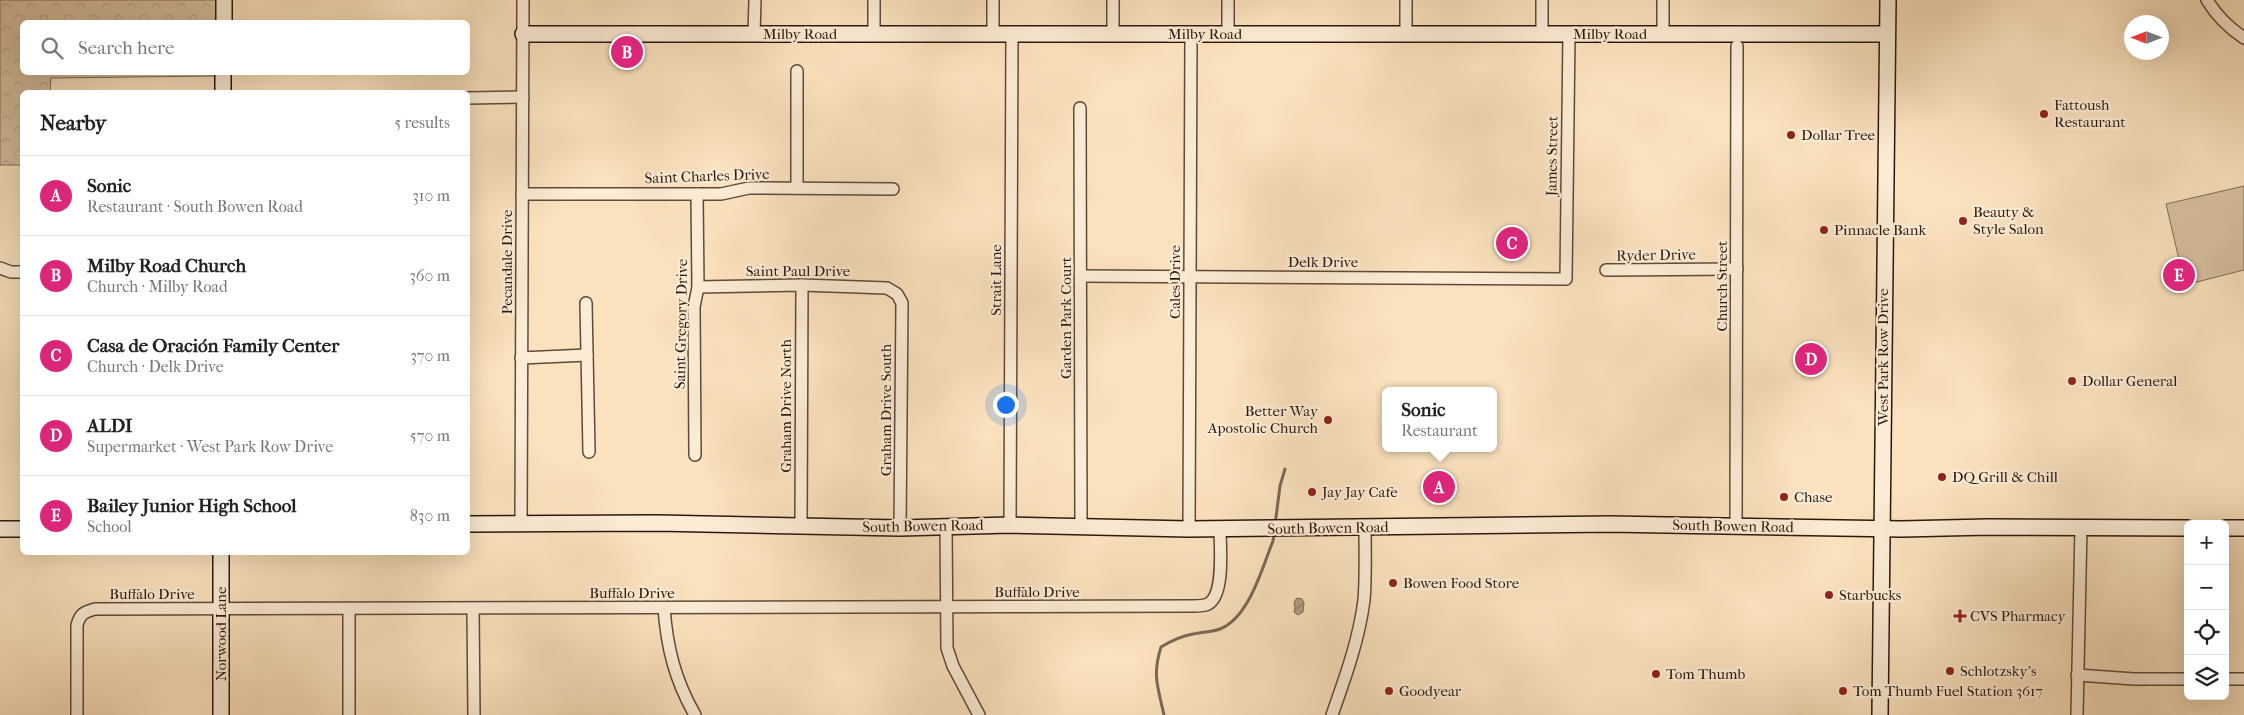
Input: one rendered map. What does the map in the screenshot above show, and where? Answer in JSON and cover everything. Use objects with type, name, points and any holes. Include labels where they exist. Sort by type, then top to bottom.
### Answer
[{"type":"main road","points":[[224,0],[224,20]]},
{"type":"main road","name":"West Park Row Drive","points":[[1880,715],[1888,0]]},
{"type":"main road","name":"Milby Road","points":[[523,34],[1888,34]]},
{"type":"main road","points":[[223,75],[223,90]]},
{"type":"main road","name":"South Bowen Road","points":[[470,524],[657,523],[900,528],[1010,525],[1190,529],[1736,525],[1882,529],[2184,528]]},
{"type":"main road","points":[[2229,528],[2244,528]]},
{"type":"main road","points":[[0,529],[20,529]]},
{"type":"main road","name":"Norwood Lane","points":[[221,555],[221,715]]},
{"type":"street","name":"Pecandale Drive","points":[[521,523],[523,0]]},
{"type":"street","points":[[754,34],[755,0]]},
{"type":"street","points":[[874,0],[874,34]]},
{"type":"street","points":[[993,0],[993,34]]},
{"type":"street","points":[[1113,0],[1113,34]]},
{"type":"street","points":[[1228,0],[1228,34]]},
{"type":"street","points":[[1406,0],[1406,34]]},
{"type":"street","points":[[1542,0],[1542,34]]},
{"type":"street","points":[[1663,0],[1663,34]]},
{"type":"street","points":[[2207,0],[2213,10],[2233,31],[2244,38]]},
{"type":"street","name":"Strait Lane","points":[[1010,525],[1012,34]]},
{"type":"street","name":"Cales Drive","points":[[1190,529],[1191,34]]},
{"type":"street","name":"James Street","points":[[1566,279],[1570,34]]},
{"type":"street","name":"Church Street","points":[[1736,525],[1737,46]]},
{"type":"street","points":[[797,71],[797,188]]},
{"type":"street","points":[[470,98],[523,97]]},
{"type":"street","name":"Garden Park Court","points":[[1080,108],[1081,528]]},
{"type":"street","name":"Saint Charles Drive","points":[[522,194],[721,194],[749,188],[893,189]]},
{"type":"street","name":"Saint Gregory Drive","points":[[694,455],[694,307],[698,287],[697,194]]},
{"type":"street","points":[[0,268],[11,272],[20,272]]},
{"type":"street","name":"Ryder Drive","points":[[1606,270],[1737,269]]},
{"type":"street","name":"Delk Drive","points":[[1080,276],[1566,279]]},
{"type":"street","name":"Saint Paul Drive","points":[[698,287],[802,285],[887,288],[897,294]]},
{"type":"street","name":"Graham Drive North","points":[[801,527],[802,285]]},
{"type":"street","name":"Graham Drive South","points":[[897,294],[902,303],[900,528]]},
{"type":"street","points":[[586,303],[589,452]]},
{"type":"street","points":[[521,358],[587,355]]},
{"type":"street","points":[[946,526],[947,648],[953,666],[980,715]]},
{"type":"street","points":[[1332,715],[1351,659],[1360,624],[1364,592],[1365,527]]},
{"type":"street","points":[[2077,715],[2081,527]]},
{"type":"street","name":"Buffalo Drive","points":[[77,715],[77,625],[79,616],[84,612],[95,609],[349,610],[1193,606],[1209,604],[1217,594],[1219,584],[1220,529]]},
{"type":"street","points":[[473,608],[474,715]]},
{"type":"street","points":[[664,608],[670,654],[680,688],[694,715]]},
{"type":"street","points":[[349,610],[349,715]]},
{"type":"street","points":[[2077,675],[2134,679],[2184,679]]},
{"type":"street","points":[[2229,679],[2244,680]]},
{"type":"green space","points":[[0,0],[216,0],[216,20],[20,20],[20,75],[214,76],[51,78],[50,90],[20,90],[20,165],[0,165]]},
{"type":"green space","points":[[2244,186],[2244,270],[2185,285],[2166,204]]},
{"type":"water","points":[[1297,598],[1302,599],[1304,603],[1303,612],[1298,615],[1294,612],[1294,602]]},
{"type":"waterway","points":[[1275,525],[1280,486],[1285,469]]},
{"type":"waterway","points":[[1164,715],[1156,674],[1161,647],[1184,636],[1220,629],[1239,614],[1247,603],[1259,578],[1273,541],[1274,533]]},
{"type":"place","name":"Milby Road Church","points":[[627,52]]},
{"type":"place","name":"Fattoush Restaurant","points":[[2044,114]]},
{"type":"place","name":"Dollar Tree","points":[[1791,135]]},
{"type":"place","name":"Beauty & Style Salon","points":[[1963,221]]},
{"type":"place","name":"Pinnacle Bank","points":[[1824,230]]},
{"type":"place","name":"Casa de Oración Family Center","points":[[1512,243]]},
{"type":"place","name":"Bailey Junior High School","points":[[2179,275]]},
{"type":"place","name":"ALDI","points":[[1811,359]]},
{"type":"place","name":"Dollar General","points":[[2072,381]]},
{"type":"place","name":"Better Way Apostolic Church","points":[[1328,420]]},
{"type":"place","name":"DQ Grill & Chill","points":[[1942,477]]},
{"type":"place","name":"Sonic","points":[[1439,487]]},
{"type":"place","name":"Jay Jay Cafe","points":[[1312,492]]},
{"type":"place","name":"Chase","points":[[1784,497]]},
{"type":"place","name":"Bowen Food Store","points":[[1393,583]]},
{"type":"place","name":"Starbucks","points":[[1829,595]]},
{"type":"place","name":"CVS Pharmacy","points":[[1960,616]]},
{"type":"place","name":"Schlotzsky's","points":[[1950,671]]},
{"type":"place","name":"Tom Thumb","points":[[1656,674]]},
{"type":"place","name":"Goodyear","points":[[1389,691]]},
{"type":"place","name":"Tom Thumb Fuel Station 3617","points":[[1843,691]]}]
